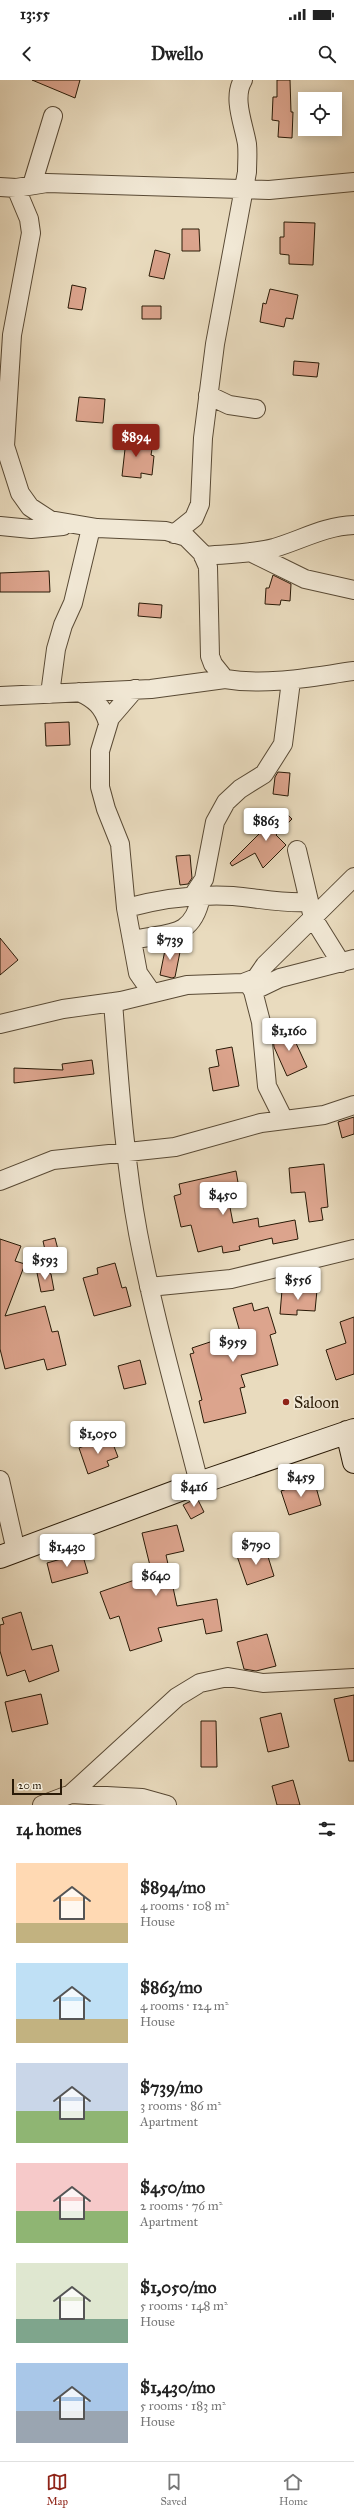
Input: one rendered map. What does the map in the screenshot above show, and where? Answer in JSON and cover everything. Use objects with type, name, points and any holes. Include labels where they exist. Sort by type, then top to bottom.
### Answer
[{"type":"street","points":[[174,534],[194,518],[200,504],[208,395],[248,153],[238,102],[239,90],[243,80]]},
{"type":"street","points":[[53,116],[16,187],[29,219],[31,233],[12,335],[5,446],[9,464],[20,493],[30,507],[50,520],[91,528],[174,534],[186,537],[203,556],[208,567],[210,656],[213,664],[225,679]]},
{"type":"street","points":[[16,187],[67,183],[242,190],[321,187],[354,182]]},
{"type":"street","points":[[0,348],[12,335]]},
{"type":"street","points":[[208,395],[229,405],[256,409]]},
{"type":"street","points":[[0,526],[31,529],[72,525]]},
{"type":"street","points":[[203,556],[250,552],[274,548],[339,526],[354,526]]},
{"type":"street","points":[[50,694],[56,649],[63,625],[73,603],[91,528]]},
{"type":"street","points":[[250,552],[305,579],[354,590]]},
{"type":"street","points":[[0,696],[184,686],[225,679],[263,683],[291,681],[354,671]]},
{"type":"street","points":[[133,940],[174,932],[186,927],[197,914],[197,897],[204,879],[215,822],[226,802],[240,789],[264,774],[283,744],[291,681]]},
{"type":"street","points":[[135,689],[121,704],[108,723],[100,751],[100,787],[106,809],[120,844],[126,908],[138,974],[152,993]]},
{"type":"street","points":[[79,692],[95,700],[101,707],[108,723]]},
{"type":"street","points":[[0,1024],[63,1009],[117,1002],[187,985],[250,987],[348,961],[311,910],[297,850]]},
{"type":"street","points":[[250,987],[265,966],[311,910],[354,877]]},
{"type":"street","points":[[126,908],[154,900],[232,896],[289,904],[311,910]]},
{"type":"street","points":[[138,974],[117,1002],[126,1154],[138,1233],[149,1287],[198,1483]]},
{"type":"street","points":[[250,987],[261,1022],[267,1086],[284,1120]]},
{"type":"street","points":[[0,1181],[54,1160],[175,1148],[261,1123],[324,1115],[354,1104]]},
{"type":"street","points":[[149,1287],[231,1279],[354,1249]]},
{"type":"street","points":[[0,1480],[8,1554],[198,1483],[350,1431],[354,1462]]},
{"type":"street","points":[[42,1805],[58,1801],[71,1794],[177,1697],[200,1683],[228,1677],[263,1683],[354,1678]]},
{"type":"street","points":[[71,1794],[142,1798],[167,1805]]},
{"type":"building","points":[[32,80],[80,80],[75,98]]},
{"type":"building","points":[[277,80],[290,80],[291,112],[293,112],[292,138],[278,137],[279,121],[272,120],[273,97],[277,97]]},
{"type":"building","points":[[284,222],[315,223],[313,265],[289,264],[289,255],[280,254],[280,237],[284,237]]},
{"type":"building","points":[[182,229],[199,229],[200,251],[182,251]]},
{"type":"building","points":[[155,250],[170,254],[164,279],[149,276]]},
{"type":"building","points":[[72,285],[86,288],[82,310],[68,308]]},
{"type":"building","points":[[270,289],[298,295],[293,319],[286,318],[284,327],[260,322],[263,303],[266,304]]},
{"type":"building","points":[[142,306],[161,306],[161,319],[142,319]]},
{"type":"building","points":[[294,361],[319,363],[317,377],[293,375]]},
{"type":"building","points":[[79,397],[105,399],[103,423],[76,421]]},
{"type":"building","points":[[121,435],[139,437],[138,445],[152,449],[151,455],[154,456],[152,475],[141,473],[141,478],[122,476],[125,449],[120,449]]},
{"type":"building","points":[[49,571],[50,592],[0,592],[0,573]]},
{"type":"building","points":[[273,575],[291,584],[290,601],[281,600],[280,605],[265,604],[266,588],[269,588]]},
{"type":"building","points":[[139,603],[162,605],[161,618],[138,616]]},
{"type":"building","points":[[69,722],[70,745],[46,746],[45,723]]},
{"type":"building","points":[[278,772],[290,773],[288,796],[273,794],[275,777]]},
{"type":"building","points":[[283,810],[292,819],[276,835],[286,845],[263,868],[255,853],[232,866],[230,863]]},
{"type":"building","points":[[190,855],[192,878],[188,884],[180,885],[176,856]]},
{"type":"building","points":[[0,938],[18,960],[0,975]]},
{"type":"building","points":[[169,944],[181,947],[175,977],[172,978],[160,975],[166,945]]},
{"type":"building","points":[[289,1028],[307,1067],[287,1076],[274,1047],[273,1036]]},
{"type":"building","points":[[232,1047],[239,1086],[213,1091],[209,1068],[219,1066],[216,1050]]},
{"type":"building","points":[[92,1060],[94,1074],[14,1083],[14,1068],[63,1070],[62,1064]]},
{"type":"building","points":[[354,1117],[354,1134],[342,1138],[338,1122]]},
{"type":"building","points":[[324,1164],[328,1207],[321,1208],[323,1220],[309,1222],[305,1192],[291,1193],[289,1168]]},
{"type":"building","points":[[236,1171],[240,1194],[228,1197],[233,1223],[258,1218],[259,1227],[295,1220],[298,1239],[273,1244],[272,1238],[239,1246],[240,1250],[223,1253],[222,1246],[198,1252],[191,1225],[181,1227],[174,1196],[181,1194],[179,1184]]},
{"type":"building","points":[[55,1238],[62,1265],[49,1268],[43,1241]]},
{"type":"building","points":[[0,1239],[21,1246],[15,1261],[25,1264],[5,1316],[45,1306],[52,1332],[58,1331],[66,1365],[47,1370],[44,1359],[5,1369],[0,1349]]},
{"type":"building","points":[[115,1263],[122,1288],[126,1287],[131,1306],[94,1316],[83,1278],[98,1274],[97,1268]]},
{"type":"building","points":[[36,1268],[51,1274],[54,1290],[41,1292]]},
{"type":"building","points":[[285,1288],[317,1290],[315,1311],[297,1310],[297,1315],[280,1314],[282,1290],[285,1290]]},
{"type":"building","points":[[252,1303],[254,1311],[268,1307],[276,1333],[270,1335],[278,1365],[241,1375],[245,1387],[240,1388],[246,1413],[204,1423],[199,1401],[202,1400],[190,1354],[194,1353],[192,1348],[240,1332],[233,1308]]},
{"type":"building","points":[[354,1317],[354,1374],[336,1380],[326,1350],[346,1343],[340,1322]]},
{"type":"building","points":[[140,1360],[146,1384],[124,1389],[118,1366]]},
{"type":"building","points":[[110,1436],[118,1457],[107,1461],[109,1466],[88,1474],[79,1448]]},
{"type":"building","points":[[314,1480],[321,1505],[289,1515],[281,1491]]},
{"type":"building","points":[[197,1498],[204,1512],[191,1519],[183,1505]]},
{"type":"building","points":[[177,1525],[184,1551],[166,1555],[177,1606],[217,1599],[222,1631],[206,1634],[203,1619],[158,1628],[162,1641],[130,1651],[119,1616],[110,1619],[100,1592],[152,1574],[142,1533]]},
{"type":"building","points":[[265,1547],[274,1576],[247,1585],[237,1556]]},
{"type":"building","points":[[82,1553],[88,1573],[52,1583],[47,1563]]},
{"type":"building","points":[[21,1612],[32,1650],[52,1645],[59,1671],[29,1682],[25,1670],[7,1676],[0,1651],[0,1625],[4,1624],[2,1618]]},
{"type":"building","points":[[267,1634],[276,1666],[256,1671],[244,1669],[237,1642]]},
{"type":"building","points":[[41,1694],[48,1724],[12,1732],[5,1702]]},
{"type":"building","points":[[354,1695],[354,1761],[349,1761],[334,1699]]},
{"type":"building","points":[[281,1713],[289,1747],[268,1752],[260,1718]]},
{"type":"building","points":[[201,1721],[216,1721],[217,1767],[201,1767]]},
{"type":"building","points":[[293,1780],[300,1805],[277,1805],[272,1786]]},
{"type":"place","name":"Saloon","points":[[286,1402]]}]
